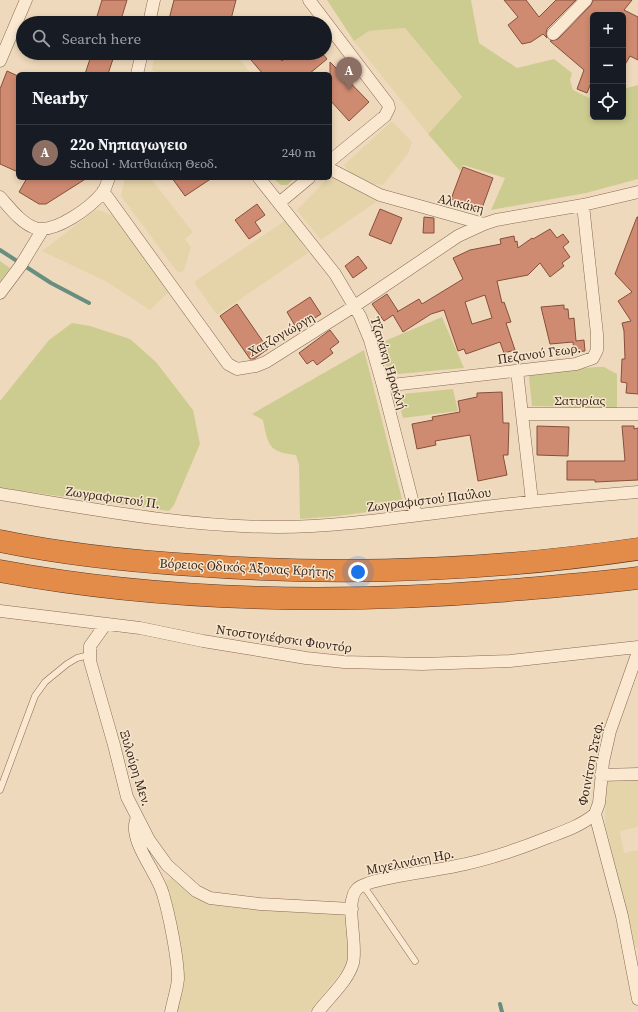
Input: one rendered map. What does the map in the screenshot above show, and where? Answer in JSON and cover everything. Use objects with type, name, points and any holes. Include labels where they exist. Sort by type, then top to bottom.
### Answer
[{"type":"highway","name":"Βόρειος Οδικός Άξονας Κρήτης","points":[[0,541],[48,550],[154,562],[261,570],[344,572],[543,561],[638,549]]},
{"type":"highway","name":"Βόρειος Οδικός Άξονας Κρήτης","points":[[0,571],[107,586],[150,590],[314,598],[438,595],[638,578]]},
{"type":"street","points":[[19,16],[26,0]]},
{"type":"street","points":[[151,16],[154,0]]},
{"type":"street","points":[[309,0],[321,16]]},
{"type":"street","points":[[553,34],[586,0]]},
{"type":"street","points":[[0,61],[16,23]]},
{"type":"street","points":[[332,30],[384,98],[389,108],[385,116],[332,159]]},
{"type":"street","points":[[137,72],[140,60]]},
{"type":"street","name":"Αλικάκη","points":[[332,170],[380,195],[484,224],[507,218],[583,205],[638,192]]},
{"type":"street","points":[[0,197],[24,221],[34,227],[43,229],[53,227],[76,215],[103,191],[108,180]]},
{"type":"street","name":"Τζανάκη Ηρακλή","points":[[261,180],[335,274],[356,306],[370,340],[416,515]]},
{"type":"street","points":[[279,203],[307,180]]},
{"type":"street","name":"Χατζογιώργη","points":[[103,191],[228,364],[237,369],[256,366],[266,362],[356,306],[458,236],[484,224]]},
{"type":"street","name":"Πεζανού Γεωρ.","points":[[383,386],[576,364],[593,358],[597,350],[597,334],[583,205]]},
{"type":"street","points":[[0,293],[21,265],[43,229]]},
{"type":"street","points":[[517,371],[532,501]]},
{"type":"street","name":"Σατυρίας","points":[[522,414],[638,414]]},
{"type":"street","name":"Ζωγραφιστού Παύλου","points":[[223,525],[280,527],[307,525],[416,515],[532,501],[638,492]]},
{"type":"street","name":"Ζωγραφιστού Π.","points":[[0,494],[70,506],[223,525]]},
{"type":"street","name":"Ντοστογιέφσκι Φιοντόρ","points":[[0,611],[140,628],[240,647],[344,662],[422,664],[510,661],[638,648]]},
{"type":"street","points":[[89,655],[90,646],[105,624]]},
{"type":"street","name":"Φοινίτση Στεφ.","points":[[638,652],[606,744],[601,775],[599,803],[595,814],[634,954],[638,999]]},
{"type":"street","name":"Ξυλούρη Μεν.","points":[[89,655],[126,792],[137,818],[153,847],[163,861],[192,888],[204,895],[216,899],[260,904],[352,909]]},
{"type":"street","points":[[601,775],[638,774]]},
{"type":"street","name":"Μιχελινάκη Ηρ.","points":[[318,1012],[345,979],[353,965],[355,940],[352,909],[355,892],[363,885],[403,875],[451,867],[512,852],[578,825],[595,814]]},
{"type":"street","points":[[137,818],[134,827],[138,840],[163,894],[176,962],[178,979],[171,1012]]},
{"type":"lane","points":[[0,790],[35,696],[45,682],[67,664],[77,658],[89,655]]},
{"type":"lane","points":[[363,885],[415,961]]},
{"type":"shaded area","points":[[327,0],[471,0],[479,43],[517,68],[554,59],[572,73],[570,80],[573,90],[590,98],[590,120],[626,120],[626,88],[638,85],[638,179],[586,193],[491,210],[505,178],[463,165],[460,171],[428,134],[462,97],[405,28],[369,31],[354,41]]},
{"type":"shaded area","points":[[405,28],[462,98],[428,134],[354,41],[369,31]]},
{"type":"shaded area","points":[[154,60],[240,60],[249,72],[158,72],[152,70]]},
{"type":"shaded area","points":[[392,121],[412,142],[408,154],[383,185],[367,183],[349,173],[344,165]]},
{"type":"shaded area","points":[[336,177],[379,200],[321,240],[297,210],[326,180],[332,180],[332,178]]},
{"type":"shaded area","points":[[125,180],[152,180],[193,232],[185,239],[191,247],[184,271],[178,273],[121,196]]},
{"type":"shaded area","points":[[275,180],[293,180],[287,185],[281,185]]},
{"type":"shaded area","points":[[99,210],[114,216],[169,292],[150,310],[107,282],[42,251],[94,211]]},
{"type":"shaded area","points":[[286,220],[308,253],[217,315],[194,282]]},
{"type":"shaded area","points":[[0,261],[10,268],[0,282]]},
{"type":"shaded area","points":[[442,317],[464,368],[388,375],[380,343]]},
{"type":"shaded area","points":[[72,323],[90,326],[130,339],[156,362],[193,410],[200,444],[174,505],[169,511],[0,488],[0,401],[49,340]]},
{"type":"shaded area","points":[[364,350],[404,507],[338,516],[300,519],[299,465],[296,455],[280,452],[271,446],[266,436],[263,420],[252,414]]},
{"type":"shaded area","points":[[604,367],[617,374],[617,408],[532,406],[529,377],[531,374]]},
{"type":"shaded area","points":[[453,389],[458,411],[403,418],[398,400],[402,394]]},
{"type":"shaded area","points":[[638,776],[638,827],[620,831],[624,853],[638,850],[638,948],[635,947],[605,823],[606,778]]},
{"type":"shaded area","points":[[174,877],[190,894],[217,905],[238,908],[347,913],[347,960],[342,971],[309,1012],[174,1012],[169,898],[166,881]]},
{"type":"building","points":[[102,0],[127,0],[122,16],[97,16]]},
{"type":"building","points":[[174,0],[236,0],[232,16],[170,16]]},
{"type":"building","points":[[504,0],[526,0],[539,17],[556,0],[576,0],[547,29],[547,38],[543,34],[531,42],[522,44],[508,25],[518,17]]},
{"type":"building","points":[[593,0],[632,0],[624,10],[638,17],[638,60],[630,56],[626,63],[626,12],[590,12],[590,86],[587,93],[577,89],[584,70],[550,41],[558,39],[591,5]]},
{"type":"building","points":[[90,60],[113,60],[109,72],[86,72]]},
{"type":"building","points":[[251,60],[326,60],[311,72],[261,72]]},
{"type":"building","points":[[330,62],[369,102],[349,121],[332,102],[332,72],[330,72]]},
{"type":"building","points":[[7,71],[16,75],[16,171],[0,164],[0,89]]},
{"type":"building","points":[[463,167],[493,178],[481,211],[451,199]]},
{"type":"building","points":[[26,180],[84,180],[46,204],[39,204],[19,192]]},
{"type":"building","points":[[173,180],[209,180],[185,196]]},
{"type":"building","points":[[257,204],[265,215],[255,222],[261,231],[249,239],[235,220]]},
{"type":"building","points":[[380,209],[402,218],[391,244],[369,235]]},
{"type":"building","points":[[424,217],[434,218],[434,233],[423,233]]},
{"type":"building","points":[[637,217],[638,394],[626,393],[627,383],[621,382],[622,359],[625,359],[624,331],[622,323],[631,321],[618,301],[632,292],[615,274]]},
{"type":"building","points":[[550,229],[557,238],[563,234],[569,242],[563,247],[570,257],[562,263],[564,266],[550,277],[540,263],[528,275],[497,281],[502,303],[504,302],[511,322],[506,323],[515,350],[504,353],[500,342],[466,354],[464,349],[458,351],[444,310],[431,314],[403,332],[393,315],[384,321],[372,304],[387,294],[398,311],[397,312],[419,299],[422,304],[463,279],[453,258],[470,250],[501,244],[500,239],[514,236],[515,242],[517,241],[518,248],[532,238],[533,239]],"holes":[[[485,295],[492,318],[472,324],[465,302]]]},
{"type":"building","points":[[358,256],[367,268],[353,278],[345,266]]},
{"type":"building","points":[[310,297],[321,314],[297,329],[287,312]]},
{"type":"building","points":[[237,304],[268,349],[254,359],[250,359],[220,316]]},
{"type":"building","points":[[564,305],[564,309],[568,309],[569,319],[574,318],[576,341],[584,340],[585,351],[574,352],[573,342],[550,344],[541,307]]},
{"type":"building","points":[[330,330],[339,342],[330,349],[333,353],[317,365],[313,360],[307,364],[299,353]]},
{"type":"building","points":[[502,392],[503,423],[509,423],[508,455],[503,455],[507,475],[478,481],[470,435],[435,441],[436,445],[417,449],[412,424],[433,420],[432,417],[460,412],[458,401],[477,397],[477,393]]},
{"type":"building","points":[[537,426],[569,427],[568,456],[537,455]]},
{"type":"building","points":[[622,426],[634,426],[634,429],[638,428],[638,480],[595,482],[595,480],[567,480],[567,461],[625,461]]},
{"type":"waterway","points":[[0,250],[51,283],[89,303]]},
{"type":"waterway","points":[[500,1004],[502,1012]]},
{"type":"place","name":"22ο Νηπιαγωγειο","points":[[349,90]]}]
